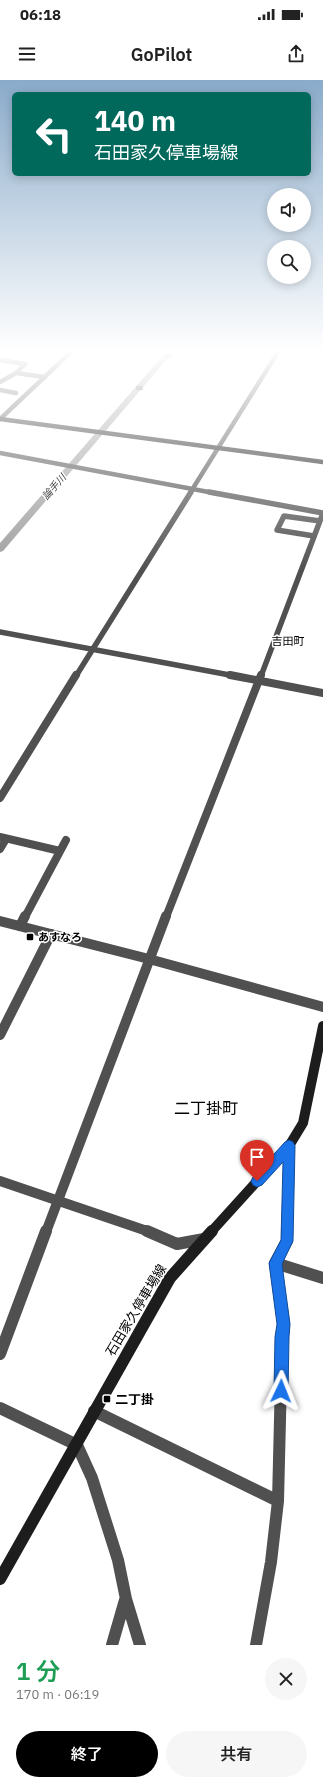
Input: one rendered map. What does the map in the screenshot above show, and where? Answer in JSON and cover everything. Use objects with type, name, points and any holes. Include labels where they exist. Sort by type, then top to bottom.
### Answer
[{"type":"main road","points":[[47,425],[323,462]]},
{"type":"main road","name":"石田家久停車場線","points":[[0,1579],[170,1278],[289,1146],[302,1122],[323,1026]]},
{"type":"street","points":[[0,798],[233,425]]},
{"type":"street","points":[[0,451],[323,512],[259,681],[149,959],[59,1202],[0,1354]]},
{"type":"street","points":[[314,536],[277,530],[284,516],[320,521]]},
{"type":"street","points":[[0,632],[323,693]]},
{"type":"street","points":[[0,849],[3,838],[60,851]]},
{"type":"street","points":[[20,926],[66,840]]},
{"type":"street","points":[[0,921],[149,959],[323,1007]]},
{"type":"street","points":[[0,1035],[51,934]]},
{"type":"street","points":[[256,1645],[271,1562],[278,1501],[282,1337],[284,1324],[276,1263],[287,1241],[289,1146]]},
{"type":"street","points":[[0,1182],[158,1235],[177,1244],[204,1239]]},
{"type":"street","points":[[276,1263],[323,1278]]},
{"type":"street","points":[[0,1408],[77,1444],[92,1478],[118,1560],[126,1599],[140,1645]]},
{"type":"street","points":[[94,1411],[278,1501]]},
{"type":"street","points":[[112,1645],[126,1599]]},
{"type":"waterway","name":"論手川","points":[[0,549],[107,425]]},
{"type":"place","name":"あすなろ","points":[[30,937]]},
{"type":"place","name":"二丁掛","points":[[107,1399]]},
{"type":"district","name":"吉田町","points":[[288,641]]},
{"type":"district","name":"二丁掛町","points":[[206,1108]]},
{"type":"route","points":[[257,1181],[289,1146],[287,1241],[276,1263],[284,1324],[282,1337],[281,1391]]}]
